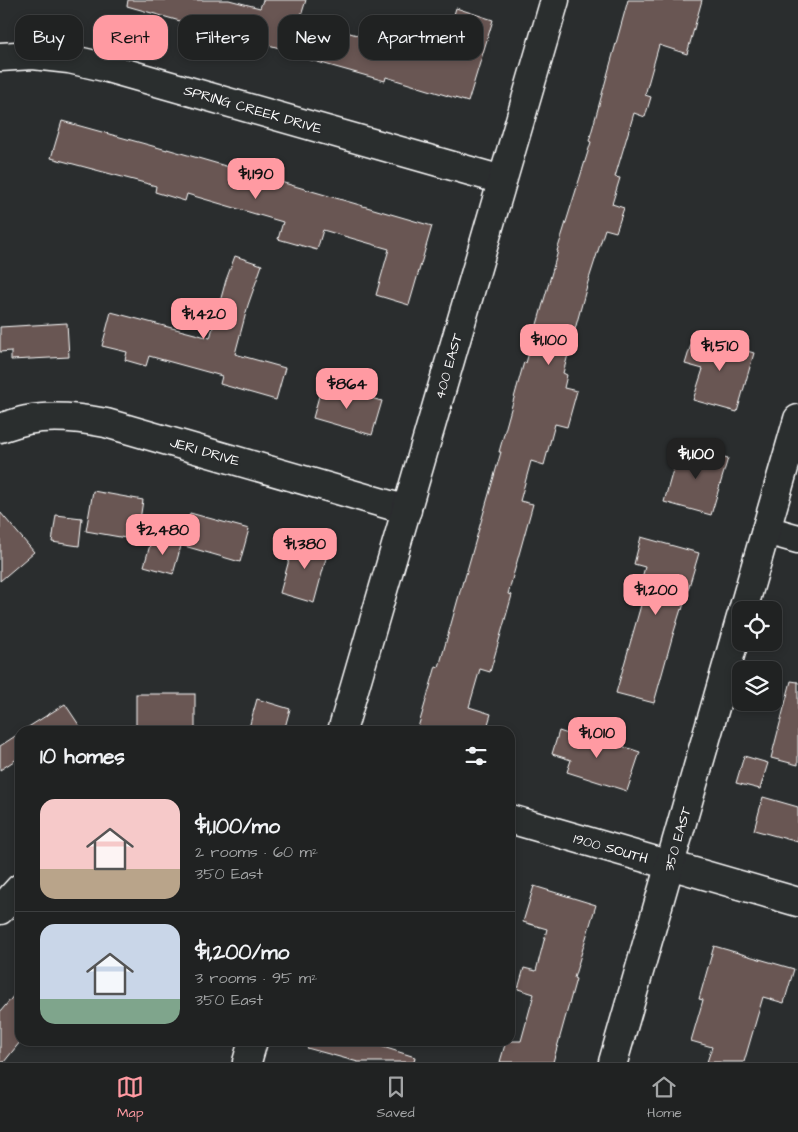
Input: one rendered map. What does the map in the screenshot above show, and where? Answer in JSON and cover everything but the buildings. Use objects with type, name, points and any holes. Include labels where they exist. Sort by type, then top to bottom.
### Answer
[{"type":"street","name":"400 EAST","points":[[343,726],[555,0]]},
{"type":"street","name":"SPRING CREEK DRIVE","points":[[0,57],[33,55],[69,59],[104,67],[502,180]]},
{"type":"street","name":"JERI DRIVE","points":[[0,428],[27,420],[53,418],[80,418],[106,423],[407,510]]},
{"type":"street","points":[[746,601],[798,419]]},
{"type":"street","points":[[766,530],[798,539]]},
{"type":"street","name":"350 EAST","points":[[613,1062],[732,648]]},
{"type":"street","name":"1900 SOUTH","points":[[515,820],[798,902]]},
{"type":"street","points":[[0,910],[15,894]]},
{"type":"street","points":[[247,1062],[252,1046]]}]
